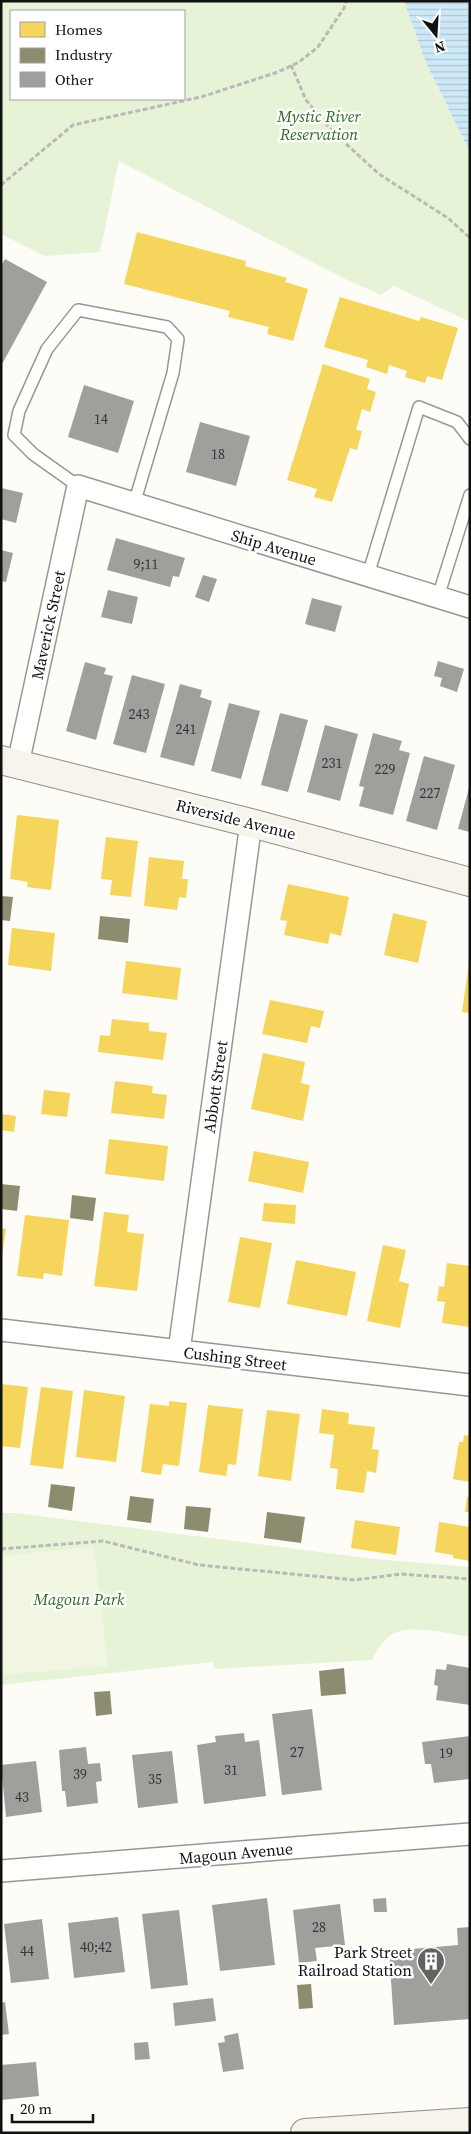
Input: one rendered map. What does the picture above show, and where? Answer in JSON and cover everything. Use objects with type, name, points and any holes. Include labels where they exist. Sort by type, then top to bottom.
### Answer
[{"type":"main road","name":"Riverside Avenue","points":[[10,762],[251,823],[470,882]]},
{"type":"main road","points":[[320,2132],[470,2122]]},
{"type":"street","name":"Ship Avenue","points":[[78,486],[470,607]]},
{"type":"street","name":"Maverick Street","points":[[10,762],[78,486]]},
{"type":"street","name":"Abbott Street","points":[[179,1351],[251,823]]},
{"type":"street","name":"Cushing Street","points":[[1,1330],[470,1385]]},
{"type":"street","name":"Magoun Avenue","points":[[1,1871],[470,1834]]},
{"type":"lane","points":[[78,486],[33,454],[14,435],[19,411],[46,349],[78,310],[167,326],[178,339],[173,373],[134,504]]},
{"type":"lane","points":[[368,575],[419,407],[457,422],[470,439]]},
{"type":"lane","points":[[438,597],[470,496]]},
{"type":"path","points":[[1,185],[73,124],[201,97],[291,65],[318,47],[344,8],[346,1]]},
{"type":"path","points":[[291,65],[306,100],[333,132],[379,174],[448,218],[470,238]]},
{"type":"path","points":[[1,1549],[103,1541],[199,1565],[355,1580],[401,1574],[470,1580]]},
{"type":"green space","name":"Mystic River Reservation","points":[[1,1],[404,1],[426,63],[470,152],[470,322],[394,286],[381,295],[341,277],[119,161],[100,252],[45,256],[1,234]]},
{"type":"green space","name":"Magoun Park","points":[[1,1513],[16,1513],[374,1559],[470,1567],[470,1637],[429,1630],[407,1630],[388,1637],[372,1660],[214,1669],[213,1662],[1,1685]]},
{"type":"green space","points":[[94,1547],[108,1666],[1,1675],[1,1556]]},
{"type":"water","points":[[404,1],[470,1],[470,152],[426,63]]},
{"type":"building: Homes","points":[[137,232],[246,261],[245,266],[287,278],[285,282],[308,289],[293,341],[267,334],[269,327],[228,317],[230,311],[124,284]]},
{"type":"building: Homes","points":[[340,297],[419,321],[421,317],[458,328],[442,380],[427,376],[425,383],[405,377],[407,371],[389,365],[387,374],[366,367],[368,360],[324,347]]},
{"type":"building: Homes","points":[[323,364],[370,379],[367,389],[376,392],[370,412],[362,409],[356,430],[362,431],[357,450],[350,448],[332,502],[314,497],[317,489],[287,480]]},
{"type":"building: Homes","points":[[17,815],[59,820],[51,890],[27,887],[28,882],[10,879]]},
{"type":"building: Homes","points":[[106,837],[138,841],[131,897],[110,895],[112,880],[101,879]]},
{"type":"building: Homes","points":[[149,857],[184,861],[182,879],[188,879],[186,898],[179,897],[177,910],[144,906]]},
{"type":"building: Homes","points":[[288,884],[349,897],[341,936],[330,933],[328,944],[284,935],[287,921],[280,920]]},
{"type":"building: Homes","points":[[393,913],[427,921],[418,963],[384,955]]},
{"type":"building: Homes","points":[[12,928],[55,933],[51,971],[8,965]]},
{"type":"building: Homes","points":[[126,961],[181,968],[177,1000],[122,993]]},
{"type":"building: Homes","points":[[470,963],[470,1013],[462,1012]]},
{"type":"building: Homes","points":[[270,1000],[324,1011],[320,1028],[311,1026],[307,1043],[262,1034]]},
{"type":"building: Homes","points":[[112,1019],[149,1023],[149,1031],[167,1033],[163,1060],[98,1052],[100,1035],[110,1036]]},
{"type":"building: Homes","points":[[263,1053],[305,1062],[301,1083],[310,1085],[303,1121],[251,1109]]},
{"type":"building: Homes","points":[[115,1081],[153,1086],[152,1093],[167,1095],[164,1119],[111,1113]]},
{"type":"building: Homes","points":[[44,1090],[70,1093],[67,1117],[41,1114]]},
{"type":"building: Homes","points":[[1,1114],[16,1116],[14,1132],[1,1130]]},
{"type":"building: Homes","points":[[109,1139],[168,1146],[164,1181],[105,1174]]},
{"type":"building: Homes","points":[[254,1151],[309,1162],[303,1193],[248,1181]]},
{"type":"building: Homes","points":[[264,1203],[296,1205],[295,1224],[262,1221]]},
{"type":"building: Homes","points":[[104,1212],[129,1215],[127,1232],[144,1234],[137,1291],[94,1286]]},
{"type":"building: Homes","points":[[25,1215],[69,1220],[62,1276],[44,1273],[43,1279],[17,1276]]},
{"type":"building: Homes","points":[[1,1228],[6,1229],[2,1256],[1,1255]]},
{"type":"building: Homes","points":[[240,1237],[272,1243],[260,1308],[228,1302]]},
{"type":"building: Homes","points":[[383,1245],[406,1250],[399,1281],[409,1284],[400,1328],[367,1321]]},
{"type":"building: Homes","points":[[296,1260],[356,1272],[347,1316],[287,1304]]},
{"type":"building: Homes","points":[[447,1263],[470,1266],[470,1327],[442,1323],[445,1302],[437,1301],[439,1286],[444,1287]]},
{"type":"building: Homes","points":[[1,1384],[28,1387],[20,1448],[1,1446]]},
{"type":"building: Homes","points":[[41,1387],[73,1391],[63,1469],[30,1465]]},
{"type":"building: Homes","points":[[84,1390],[125,1396],[116,1462],[76,1457]]},
{"type":"building: Homes","points":[[169,1401],[187,1403],[179,1466],[163,1464],[161,1475],[141,1472],[150,1404],[169,1406]]},
{"type":"building: Homes","points":[[208,1405],[243,1409],[236,1465],[228,1464],[226,1476],[199,1472]]},
{"type":"building: Homes","points":[[322,1409],[349,1413],[348,1424],[375,1427],[372,1449],[379,1450],[376,1473],[367,1471],[364,1493],[336,1489],[338,1469],[330,1468],[334,1435],[319,1433]]},
{"type":"building: Homes","points":[[267,1410],[300,1414],[291,1481],[258,1476]]},
{"type":"building: Homes","points":[[464,1435],[470,1436],[470,1482],[453,1479],[459,1442],[463,1442]]},
{"type":"building: Homes","points":[[467,1497],[470,1497],[470,1512],[465,1512]]},
{"type":"building: Homes","points":[[355,1520],[400,1527],[396,1555],[351,1548]]},
{"type":"building: Homes","points":[[439,1522],[470,1527],[470,1561],[453,1558],[453,1555],[435,1552]]},
{"type":"building: Industry","points":[[1,896],[13,897],[10,921],[1,920]]},
{"type":"building: Industry","points":[[100,916],[130,919],[128,943],[98,939]]},
{"type":"building: Industry","points":[[1,1184],[20,1186],[17,1211],[1,1209]]},
{"type":"building: Industry","points":[[72,1195],[96,1198],[93,1221],[70,1218]]},
{"type":"building: Industry","points":[[51,1484],[75,1487],[72,1511],[48,1507]]},
{"type":"building: Industry","points":[[130,1496],[154,1499],[151,1523],[127,1520]]},
{"type":"building: Industry","points":[[186,1506],[211,1508],[208,1532],[184,1529]]},
{"type":"building: Industry","points":[[267,1512],[305,1517],[301,1543],[264,1538]]},
{"type":"building: Industry","points":[[344,1668],[346,1694],[321,1696],[319,1671]]},
{"type":"building: Industry","points":[[110,1691],[112,1714],[96,1716],[94,1692]]},
{"type":"building: Industry","points":[[311,1984],[313,2008],[299,2009],[297,1985]]},
{"type":"building: Other","points":[[5,259],[47,282],[1,366],[1,266]]},
{"type":"building: Other","points":[[84,385],[134,401],[118,453],[68,437]]},
{"type":"building: Other","points":[[200,422],[250,436],[236,486],[186,472]]},
{"type":"building: Other","points":[[1,488],[23,493],[16,523],[1,519]]},
{"type":"building: Other","points":[[116,538],[185,558],[179,577],[173,576],[170,587],[107,570]]},
{"type":"building: Other","points":[[1,550],[13,553],[6,582],[1,581]]},
{"type":"building: Other","points":[[203,575],[217,579],[209,602],[195,597]]},
{"type":"building: Other","points":[[108,590],[138,597],[132,624],[101,617]]},
{"type":"building: Other","points":[[312,598],[342,606],[335,632],[305,624]]},
{"type":"building: Other","points":[[438,661],[464,669],[457,692],[440,686],[442,678],[434,676]]},
{"type":"building: Other","points":[[85,662],[106,668],[104,674],[113,676],[96,740],[66,731]]},
{"type":"building: Other","points":[[132,675],[165,684],[146,753],[113,744]]},
{"type":"building: Other","points":[[180,684],[202,690],[200,697],[212,701],[194,766],[160,757]]},
{"type":"building: Other","points":[[229,703],[260,711],[241,779],[211,771]]},
{"type":"building: Other","points":[[280,713],[308,720],[288,792],[261,785]]},
{"type":"building: Other","points":[[325,725],[358,734],[340,801],[307,792]]},
{"type":"building: Other","points":[[373,733],[402,741],[399,750],[410,753],[393,815],[359,806],[364,787],[359,786]]},
{"type":"building: Other","points":[[424,756],[455,765],[437,830],[406,821]]},
{"type":"building: Other","points":[[470,788],[470,832],[458,829]]},
{"type":"building: Other","points":[[447,1664],[470,1668],[470,1705],[436,1700],[438,1686],[434,1685],[436,1669],[446,1670]]},
{"type":"building: Other","points":[[312,1709],[322,1790],[282,1795],[272,1714]]},
{"type":"building: Other","points":[[244,1733],[245,1742],[259,1740],[266,1796],[204,1804],[197,1745],[216,1742],[215,1736]]},
{"type":"building: Other","points":[[470,1736],[470,1779],[434,1783],[431,1764],[425,1764],[422,1742]]},
{"type":"building: Other","points":[[86,1747],[88,1764],[100,1763],[102,1781],[96,1782],[98,1803],[67,1807],[65,1791],[62,1791],[59,1750]]},
{"type":"building: Other","points":[[172,1751],[178,1803],[138,1808],[132,1755]]},
{"type":"building: Other","points":[[36,1761],[42,1812],[6,1817],[1,1765]]},
{"type":"building: Other","points":[[267,1898],[275,1965],[220,1971],[212,1905]]},
{"type":"building: Other","points":[[386,1898],[387,1912],[374,1912],[373,1899]]},
{"type":"building: Other","points":[[340,1904],[345,1945],[315,1948],[317,1961],[299,1963],[293,1910]]},
{"type":"building: Other","points":[[179,1910],[188,1985],[151,1989],[142,1914]]},
{"type":"building: Other","points":[[118,1917],[125,1972],[74,1978],[68,1923]]},
{"type":"building: Other","points":[[42,1919],[49,1979],[11,1983],[4,1924]]},
{"type":"building: Other","name":"Park Street Railroad Station","points":[[470,1927],[470,2019],[394,2025],[389,1951],[458,1945],[457,1928]]},
{"type":"building: Other","points":[[213,1998],[216,2021],[175,2026],[173,2003]]},
{"type":"building: Other","points":[[5,2002],[9,2034],[1,2035],[1,2003]]},
{"type":"building: Other","points":[[238,2033],[244,2069],[223,2072],[218,2043],[225,2042],[224,2036]]},
{"type":"building: Other","points":[[148,2042],[150,2059],[135,2060],[134,2043]]},
{"type":"building: Other","points":[[36,2062],[39,2096],[1,2100],[1,2065]]},
{"type":"place","name":"Park Street Railroad Station","points":[[431,1985]]}]
